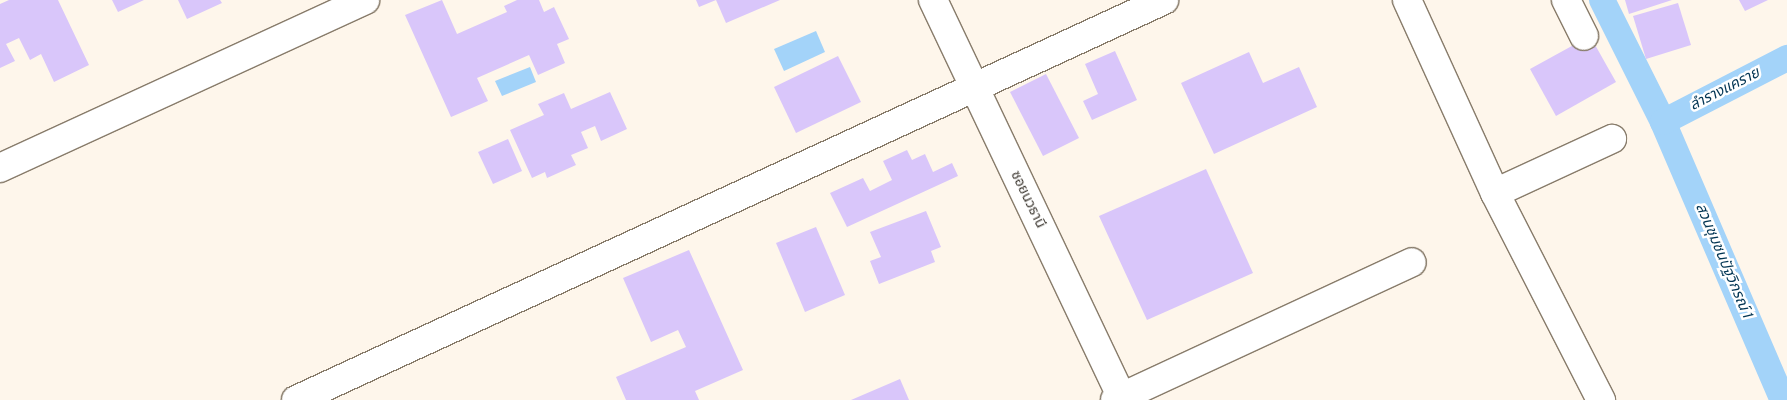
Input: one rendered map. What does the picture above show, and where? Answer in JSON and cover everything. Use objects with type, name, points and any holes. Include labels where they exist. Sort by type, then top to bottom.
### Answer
[{"type":"street","points":[[0,168],[365,0]]},
{"type":"street","name":"ซอยนวธานี","points":[[933,0],[1120,399]]},
{"type":"street","points":[[296,400],[972,86],[1164,0]]},
{"type":"street","points":[[1407,0],[1495,193],[1601,400]]},
{"type":"street","points":[[1566,0],[1584,36]]},
{"type":"street","points":[[1495,193],[1612,139]]},
{"type":"street","points":[[1120,399],[1412,262]]},
{"type":"water","points":[[816,31],[825,52],[784,71],[774,49]]},
{"type":"water","points":[[530,67],[536,82],[502,96],[495,81]]},
{"type":"building","points":[[9,0],[58,0],[89,65],[54,82],[41,54],[30,60],[19,38],[6,44],[15,61],[0,68],[0,4]]},
{"type":"building","points":[[112,0],[144,0],[118,12]]},
{"type":"building","points":[[178,0],[220,0],[222,3],[187,19]]},
{"type":"building","points":[[442,0],[457,34],[507,12],[504,6],[517,0],[539,0],[544,12],[554,7],[569,39],[557,44],[565,63],[538,75],[529,55],[477,78],[488,101],[451,117],[405,15]]},
{"type":"building","points":[[696,0],[716,0],[699,7]]},
{"type":"building","points":[[716,0],[780,0],[726,23]]},
{"type":"building","points":[[1625,0],[1672,0],[1629,14]]},
{"type":"building","points":[[1739,0],[1768,0],[1745,11]]},
{"type":"building","points":[[1678,3],[1691,45],[1646,59],[1633,16]]},
{"type":"building","points":[[1590,36],[1616,82],[1556,116],[1530,69]]},
{"type":"building","points":[[1115,51],[1137,100],[1092,120],[1083,101],[1098,94],[1085,64]]},
{"type":"building","points":[[1249,52],[1263,83],[1299,67],[1317,107],[1214,154],[1181,83]]},
{"type":"building","points":[[838,56],[861,102],[796,133],[774,87]]},
{"type":"building","points":[[1046,74],[1079,138],[1043,156],[1010,92]]},
{"type":"building","points":[[610,92],[627,129],[601,141],[595,126],[581,132],[588,148],[571,155],[576,165],[547,178],[545,172],[532,178],[510,130],[544,115],[538,104],[564,93],[571,109]]},
{"type":"building","points":[[508,139],[522,171],[493,184],[478,152]]},
{"type":"building","points":[[907,150],[912,160],[925,154],[933,172],[952,163],[958,176],[847,227],[830,193],[863,178],[870,191],[892,180],[883,161]]},
{"type":"building","points":[[1206,169],[1253,273],[1147,320],[1099,216]]},
{"type":"building","points":[[926,211],[941,247],[931,251],[935,262],[879,284],[870,261],[881,257],[870,232]]},
{"type":"building","points":[[816,227],[845,295],[805,312],[776,243]]},
{"type":"building","points":[[689,250],[743,370],[695,391],[699,400],[626,400],[616,377],[686,347],[678,330],[651,342],[623,278]]},
{"type":"building","points":[[900,379],[909,400],[851,400]]},
{"type":"waterway","name":"สวนชุมชนปัฐวิกรณ์ 1","points":[[1602,0],[1663,122],[1783,400]]},
{"type":"waterway","name":"ลำรางแคราย","points":[[1663,122],[1787,58]]}]
